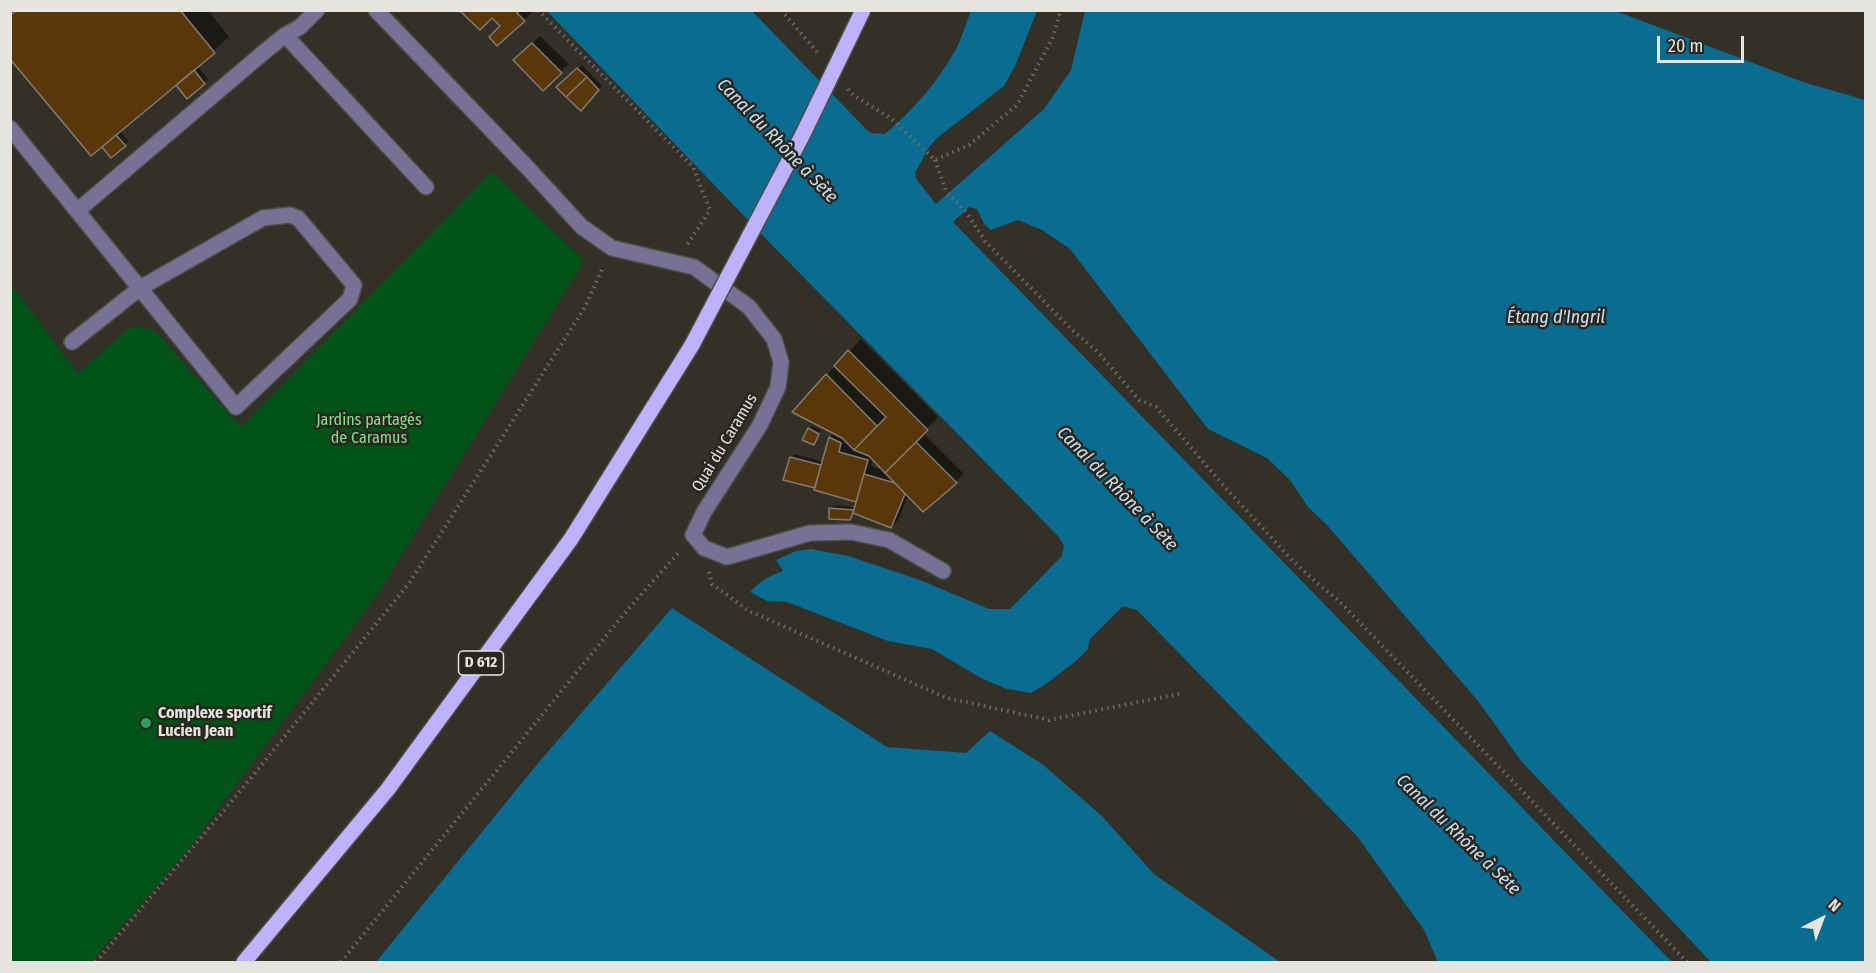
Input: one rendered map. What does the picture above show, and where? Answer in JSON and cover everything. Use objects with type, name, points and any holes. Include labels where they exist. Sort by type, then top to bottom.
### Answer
[{"type":"main road","name":"D 612","points":[[244,963],[388,789],[571,539],[693,345],[863,10]]},
{"type":"street","points":[[77,211],[285,35],[300,27],[317,10]]},
{"type":"street","name":"Quai du Caramus","points":[[376,10],[582,227],[612,248],[694,267],[749,307],[774,339],[781,362],[778,387],[760,425],[704,512],[693,536]]},
{"type":"street","points":[[285,35],[426,188]]},
{"type":"street","points":[[10,128],[140,288],[236,407],[350,299],[354,285],[298,218],[290,215],[263,218],[140,288],[72,342]]},
{"type":"street","points":[[693,536],[704,548],[727,557],[810,533],[851,532],[889,540],[943,571]]},
{"type":"path","points":[[538,10],[693,167],[710,210],[676,262]]},
{"type":"path","points":[[935,160],[969,145],[1017,105],[1053,37],[1061,10]]},
{"type":"path","points":[[892,119],[935,160],[946,191],[967,213],[985,241],[1072,330],[1099,353],[1139,400],[1156,407],[1289,557],[1339,601],[1687,963]]},
{"type":"path","points":[[96,963],[246,784],[410,582],[585,307],[612,248]]},
{"type":"path","points":[[340,963],[624,614],[693,536]]},
{"type":"path","points":[[704,548],[712,584],[749,611],[947,698],[1048,720],[1179,694]]},
{"type":"green space","name":"Complexe sportif Lucien Jean","points":[[492,172],[584,261],[377,595],[187,851],[91,962],[11,962],[11,285],[78,373],[132,326],[154,330],[241,427]]},
{"type":"water","name":"Étang d'Ingril","points":[[547,11],[752,11],[866,129],[871,133],[885,134],[915,105],[941,73],[956,49],[971,11],[1037,11],[1015,66],[1004,86],[937,138],[929,147],[915,173],[917,180],[936,204],[1044,109],[1071,70],[1085,11],[1616,11],[1803,82],[1865,100],[1865,962],[1711,962],[1522,762],[1478,701],[1328,526],[1308,507],[1290,480],[1267,458],[1208,429],[1070,249],[1042,230],[1018,220],[991,230],[984,224],[977,209],[969,207],[953,222],[1672,962],[1438,962],[1424,930],[1357,836],[1137,610],[1123,606],[1089,640],[1088,649],[1076,661],[1031,693],[1007,689],[981,678],[932,649],[888,641],[787,602],[767,601],[750,592],[765,579],[783,571],[776,560],[796,551],[811,549],[848,556],[920,580],[989,609],[1010,609],[1062,556],[1064,546],[1058,536],[771,244]]},
{"type":"water","points":[[672,608],[887,747],[966,753],[990,731],[1042,764],[1101,815],[1154,874],[1280,962],[376,962],[539,762]]},
{"type":"building","points":[[17,10],[180,10],[215,53],[91,156],[10,59],[10,16]]},
{"type":"building","points":[[462,10],[520,10],[517,13],[525,21],[497,46],[489,37],[500,26],[492,18],[480,30],[461,12]]},
{"type":"building","points":[[532,43],[562,73],[543,91],[513,60]]},
{"type":"building","points":[[577,68],[587,77],[566,97],[556,87]]},
{"type":"building","points":[[194,70],[205,84],[187,99],[176,85]]},
{"type":"building","points":[[587,77],[599,90],[581,111],[566,97]]},
{"type":"building","points":[[116,135],[126,146],[111,158],[102,147]]},
{"type":"building","points":[[848,350],[928,430],[885,473],[869,456],[854,450],[886,417],[834,366]]},
{"type":"building","points":[[826,374],[877,426],[854,450],[842,438],[792,412]]},
{"type":"building","points":[[808,428],[819,434],[814,445],[802,440]]},
{"type":"building","points":[[829,437],[841,443],[839,452],[868,460],[856,502],[814,490]]},
{"type":"building","points":[[916,442],[957,483],[923,512],[885,473]]},
{"type":"building","points":[[790,457],[821,465],[815,488],[783,480]]},
{"type":"building","points":[[864,474],[895,483],[905,494],[891,528],[853,513]]},
{"type":"building","points":[[829,508],[854,510],[850,520],[829,519]]},
{"type":"place","name":"Complexe sportif Lucien Jean","points":[[146,723]]},
{"type":"water label","name":"Canal du Rhône à Sète","points":[[777,141]]},
{"type":"water label","name":"Canal du Rhône à Sète","points":[[1117,489]]},
{"type":"water label","name":"Canal du Rhône à Sète","points":[[1458,835]]},
{"type":"park label","name":"Jardins partagés de Caramus","points":[[369,430]]}]
